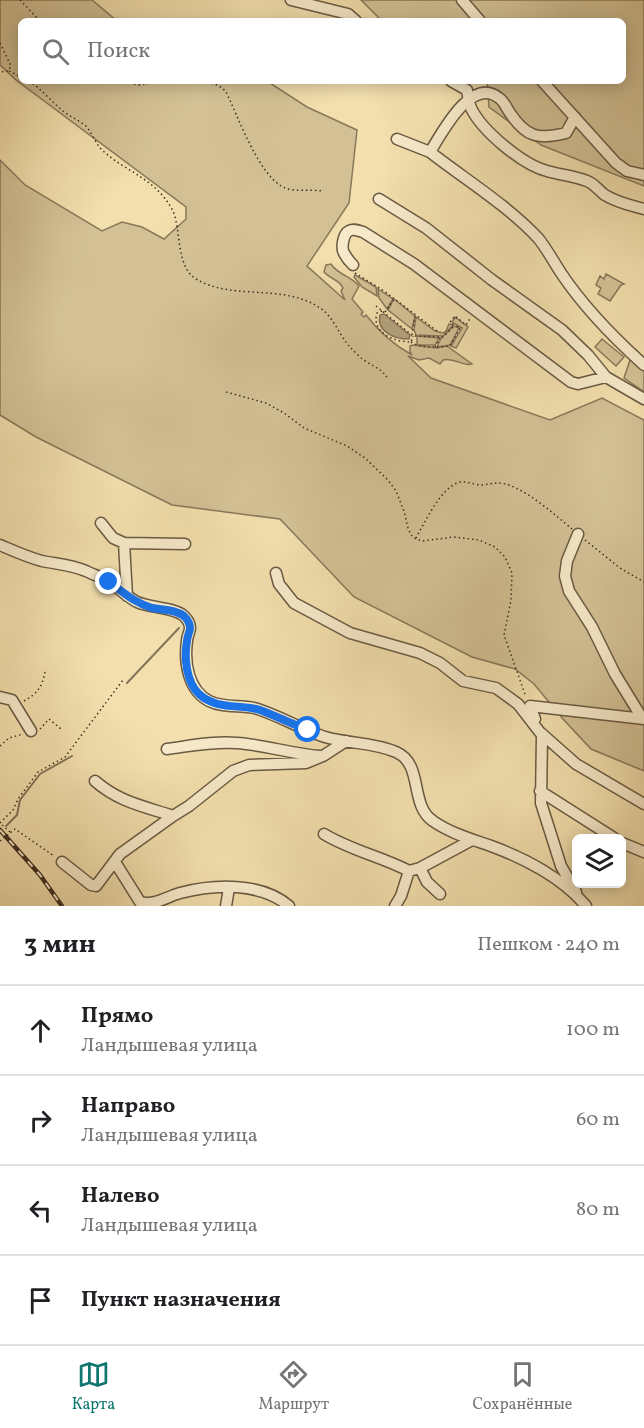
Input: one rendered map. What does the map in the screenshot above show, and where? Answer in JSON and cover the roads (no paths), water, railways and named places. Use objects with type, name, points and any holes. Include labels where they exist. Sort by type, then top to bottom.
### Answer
[{"type":"street","points":[[291,0],[329,8],[348,14],[353,18]]},
{"type":"street","points":[[462,0],[477,18]]},
{"type":"street","points":[[456,84],[466,90],[470,107],[475,114],[509,150],[546,171],[592,183],[603,194],[620,203],[644,208]]},
{"type":"street","points":[[545,84],[616,163],[627,171],[644,175]]},
{"type":"street","points":[[430,152],[455,112],[469,99],[478,95],[489,93],[500,98],[521,129],[532,135],[549,137],[566,133],[574,117]]},
{"type":"street","points":[[397,139],[430,152],[510,212],[537,238],[582,299],[617,339],[644,365]]},
{"type":"street","points":[[379,199],[426,228],[561,330],[588,355],[606,377],[644,399]]},
{"type":"street","points":[[353,265],[343,253],[342,246],[345,235],[354,230],[363,232],[414,264],[571,382],[578,384],[606,377]]},
{"type":"street","points":[[101,523],[113,538],[123,543],[185,544]]},
{"type":"street","points":[[578,534],[567,561],[565,576],[569,591],[592,627],[615,674],[643,718]]},
{"type":"street","points":[[123,543],[128,596]]},
{"type":"street","points":[[0,544],[22,555],[73,566],[89,572],[109,582],[135,601],[183,615],[189,622],[190,629],[186,662],[191,683],[198,693],[210,701],[226,706],[253,708],[326,737],[373,744],[399,753],[408,761],[414,773],[422,809],[431,820],[470,841],[514,856],[548,874],[584,903]]},
{"type":"street","points":[[276,573],[279,584],[294,603],[350,633],[420,653],[440,663],[463,681],[496,688],[518,704],[542,735],[576,764],[644,804]]},
{"type":"street","points":[[0,697],[9,698],[31,731]]},
{"type":"street","points":[[584,903],[561,866],[541,803],[542,735],[530,706],[643,718]]},
{"type":"street","points":[[62,862],[91,885],[96,886],[120,854],[189,806],[234,771],[249,765],[306,763],[323,756],[346,741]]},
{"type":"street","points":[[167,749],[225,742],[296,754],[323,756]]},
{"type":"street","points":[[95,781],[115,796],[172,816]]},
{"type":"street","points":[[540,791],[608,834]]},
{"type":"street","points":[[324,834],[337,842],[415,870],[440,894]]},
{"type":"street","points":[[395,906],[415,870],[470,841]]},
{"type":"street","points":[[626,845],[644,852]]},
{"type":"street","points":[[115,862],[140,902],[145,904],[152,905],[180,893],[229,888],[255,890],[277,897],[289,906]]},
{"type":"street","points":[[226,906],[229,888]]},
{"type":"waterway","points":[[127,683],[179,628]]},
{"type":"waterway","points":[[6,826],[17,815],[20,800],[40,774],[72,756]]},
{"type":"railway","points":[[0,830],[40,875],[62,906]]}]
